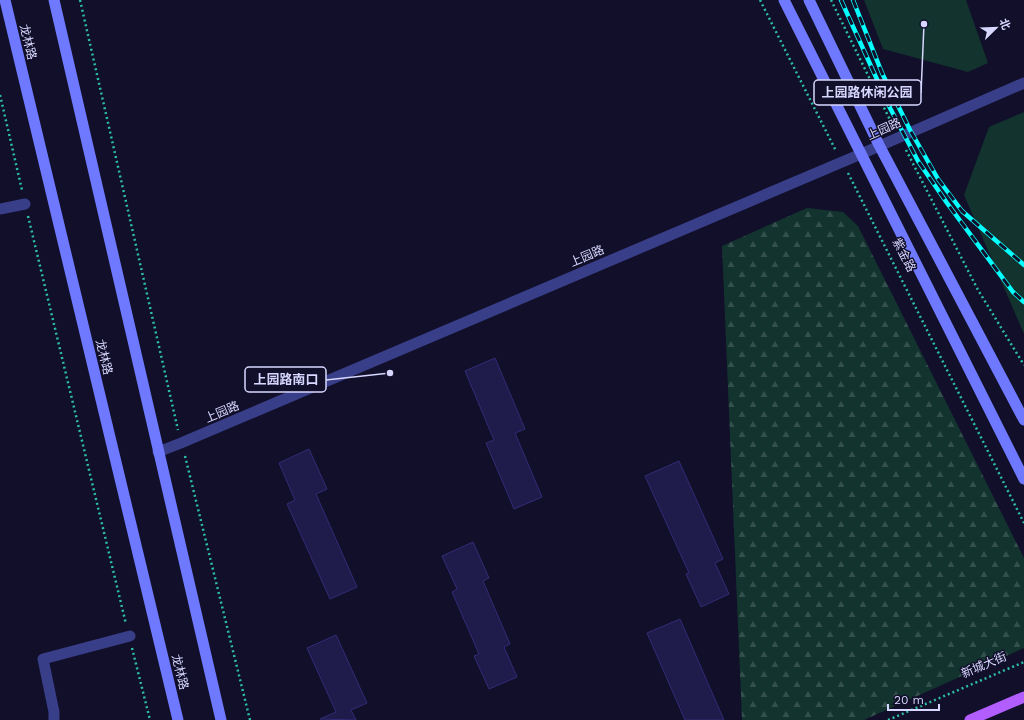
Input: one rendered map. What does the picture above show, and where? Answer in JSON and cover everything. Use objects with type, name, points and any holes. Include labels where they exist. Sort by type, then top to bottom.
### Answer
[{"type":"main road","name":"龙林路","points":[[5,0],[178,720]]},
{"type":"main road","points":[[54,0],[221,720]]},
{"type":"main road","name":"紫金路","points":[[784,0],[1024,479]]},
{"type":"main road","points":[[809,0],[879,145],[1024,420]]},
{"type":"main road","points":[[970,720],[1024,697]]},
{"type":"main road","points":[[1013,702],[1024,704]]},
{"type":"street","name":"上园路","points":[[158,452],[861,154],[899,136],[1024,83]]},
{"type":"street","points":[[0,209],[25,204]]},
{"type":"street","points":[[54,720],[54,712],[43,659],[130,636]]},
{"type":"path","points":[[80,0],[181,443],[250,720]]},
{"type":"path","name":"紫金路","points":[[760,0],[1024,523]]},
{"type":"path","points":[[831,0],[978,290],[1024,365]]},
{"type":"path","points":[[0,95],[150,720]]},
{"type":"path","name":"新城大街","points":[[888,720],[1024,662]]},
{"type":"green space","points":[[864,0],[966,0],[988,63],[968,72],[883,49]]},
{"type":"green space","points":[[1024,112],[1024,334],[964,195],[989,127]]},
{"type":"green space","points":[[807,208],[843,212],[858,226],[1024,558],[1024,648],[864,720],[742,720],[722,246]]},
{"type":"building","points":[[495,358],[525,429],[515,433],[542,497],[514,509],[486,443],[494,440],[465,371]]},
{"type":"building","points":[[309,449],[327,489],[316,494],[357,587],[330,599],[287,504],[295,500],[279,463]]},
{"type":"building","points":[[679,461],[723,559],[715,563],[729,594],[701,607],[686,574],[689,573],[645,476]]},
{"type":"building","points":[[473,542],[489,578],[483,581],[510,644],[504,647],[517,677],[489,689],[474,656],[479,654],[452,592],[457,589],[442,556]]},
{"type":"building","points":[[680,619],[724,720],[685,720],[647,633]]},
{"type":"building","points":[[336,635],[367,703],[351,710],[356,720],[320,719],[336,712],[307,648]]},
{"type":"railway","points":[[841,0],[890,108],[918,161],[1013,292],[1024,302]]},
{"type":"railway","points":[[853,0],[882,73],[910,130],[938,179],[962,211],[1024,265]]},
{"type":"place","name":"上园路休闲公园","points":[[924,24]]},
{"type":"place","name":"上园路南口","points":[[390,373]]}]
